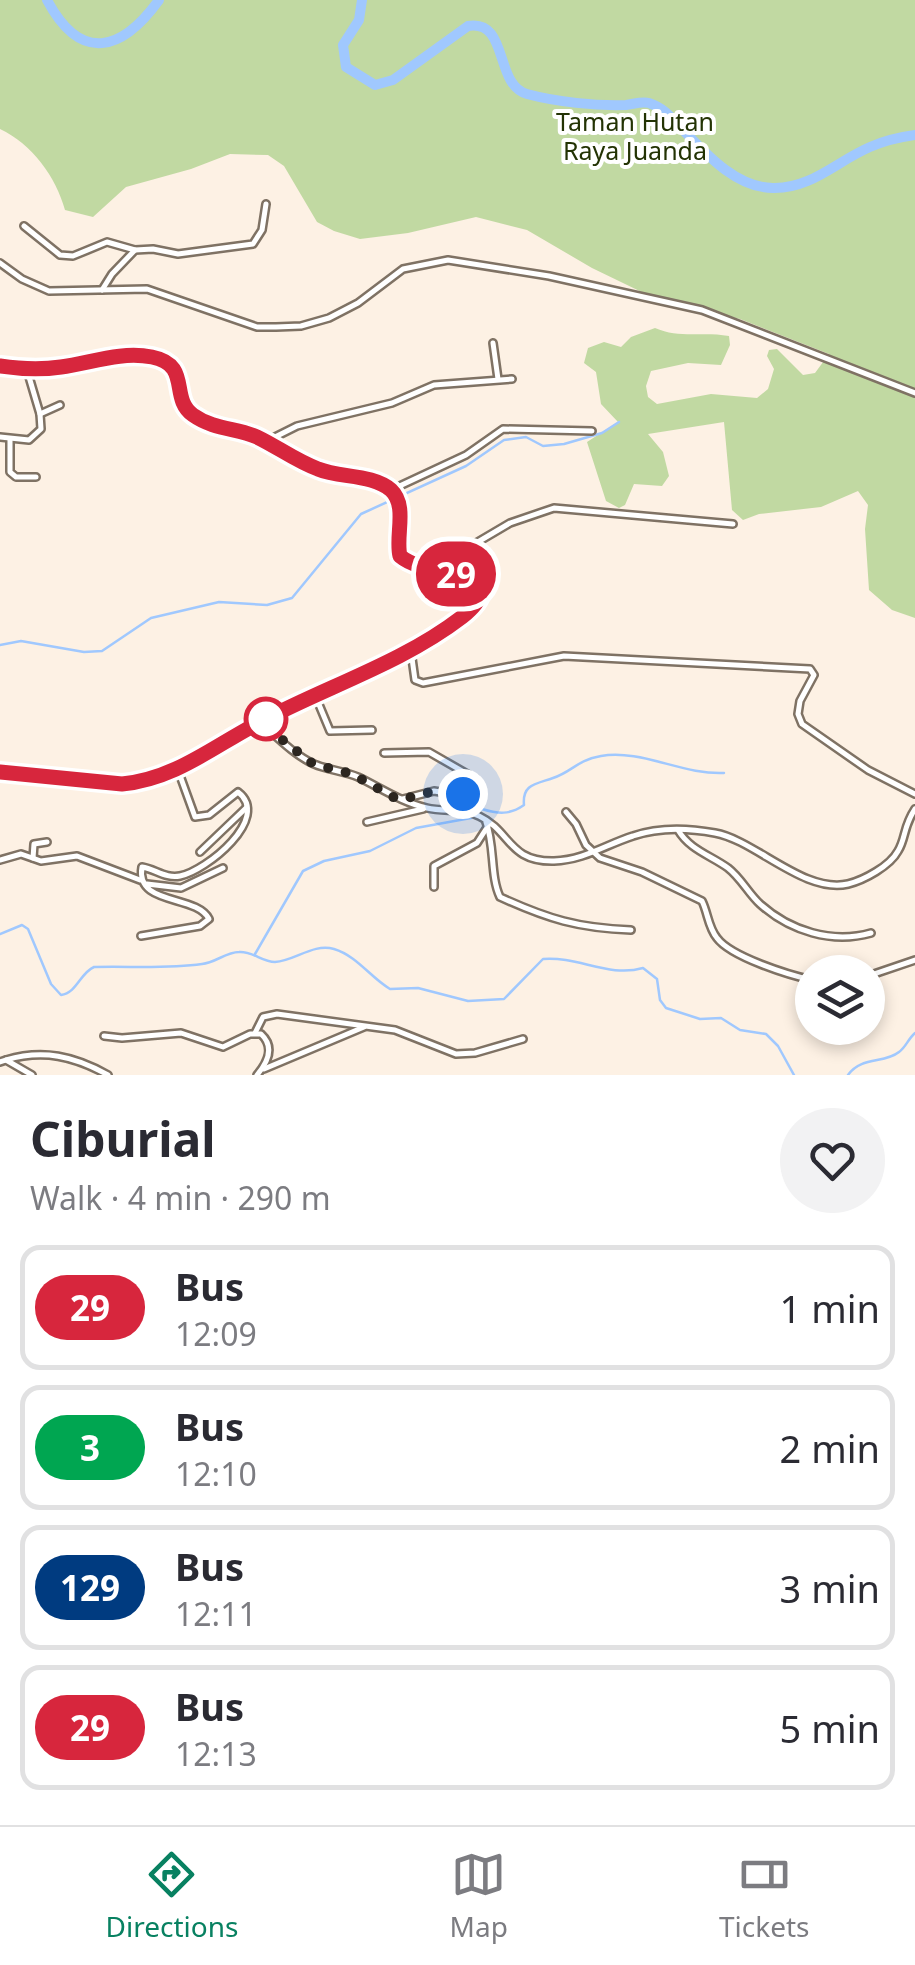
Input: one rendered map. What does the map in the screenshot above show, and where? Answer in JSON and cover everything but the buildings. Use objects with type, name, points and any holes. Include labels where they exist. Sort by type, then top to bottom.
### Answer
[{"type":"street","points":[[24,226],[60,255],[74,256],[107,242],[135,250],[178,254],[246,247],[257,240],[262,230],[266,204]]},
{"type":"street","points":[[102,290],[135,250]]},
{"type":"street","points":[[0,263],[22,279],[49,290],[147,288],[257,327],[302,326],[329,318],[358,303],[403,269],[448,260],[549,276],[702,310],[915,393]]},
{"type":"street","points":[[493,344],[498,379]]},
{"type":"street","points":[[0,366],[62,367],[104,358],[154,357],[177,373],[183,402],[192,414],[218,427],[258,437],[316,469],[376,482],[391,490],[400,514],[400,556],[412,564],[479,582],[482,594],[462,618],[411,651],[260,722],[178,770],[122,784],[0,772]]},
{"type":"street","points":[[0,437],[29,440],[42,427],[27,369]]},
{"type":"street","points":[[265,442],[298,426],[392,403],[434,385],[512,379]]},
{"type":"street","points":[[40,414],[60,405]]},
{"type":"street","points":[[391,490],[466,455],[507,428],[592,431]]},
{"type":"street","points":[[10,440],[10,472],[16,477],[36,477]]},
{"type":"street","points":[[454,574],[455,561],[471,546],[510,523],[554,508],[733,524]]},
{"type":"street","points":[[411,651],[415,680],[423,683],[564,656],[810,669],[813,680],[798,707],[802,724],[832,741],[868,770],[915,794]]},
{"type":"street","points":[[315,695],[330,730],[372,730]]},
{"type":"street","points":[[260,722],[313,764],[352,774],[400,800],[426,808],[468,812],[532,859],[567,860],[594,853],[630,836],[660,829],[678,830],[731,836],[788,870],[840,885],[857,881],[892,859],[915,810]]},
{"type":"street","points":[[384,754],[429,752],[476,779],[460,796],[434,791],[400,800]]},
{"type":"street","points":[[141,936],[200,926],[209,919],[200,909],[162,897],[143,882],[140,872],[144,866],[173,877],[206,865],[245,822],[244,797],[238,792],[208,815],[196,817],[178,770]]},
{"type":"street","points":[[200,852],[246,808]]},
{"type":"street","points":[[367,822],[426,808]]},
{"type":"street","points":[[566,812],[594,853],[702,901],[713,934],[721,944],[738,955],[795,977]]},
{"type":"street","points":[[434,887],[434,866],[476,843],[487,823]]},
{"type":"street","points":[[487,823],[500,896],[585,928],[631,930]]},
{"type":"street","points":[[678,830],[694,849],[731,871],[758,902],[788,922],[833,939],[870,933]]},
{"type":"street","points":[[33,858],[33,844],[48,842]]},
{"type":"street","points":[[0,860],[22,854],[54,861],[77,856],[143,882],[181,888],[223,868]]},
{"type":"street","points":[[885,970],[915,960]]},
{"type":"street","points":[[104,1036],[181,1033],[223,1046],[256,1033],[263,1018],[277,1014],[402,1032],[456,1054],[475,1053],[523,1038]]},
{"type":"street","points":[[259,1073],[365,1026]]},
{"type":"street","points":[[256,1033],[270,1047],[259,1073]]},
{"type":"street","points":[[3,1061],[28,1054],[57,1054],[108,1075]]},
{"type":"street","points":[[3,1061],[32,1075]]},
{"type":"green space","name":"Taman Hutan Raya Juanda","points":[[0,0],[915,0],[915,618],[892,610],[869,590],[865,529],[868,505],[858,491],[821,507],[759,514],[743,520],[732,510],[724,422],[648,434],[663,452],[669,476],[662,486],[634,484],[625,505],[619,508],[606,501],[587,442],[618,422],[601,404],[596,372],[584,363],[588,348],[604,342],[621,347],[631,337],[655,328],[673,333],[729,336],[730,345],[721,365],[688,363],[651,371],[646,386],[648,397],[657,404],[711,394],[757,398],[768,389],[774,369],[767,356],[769,350],[777,349],[803,375],[815,373],[829,354],[740,319],[654,298],[527,230],[476,217],[408,233],[360,239],[334,231],[317,222],[284,166],[268,155],[230,154],[126,187],[93,217],[65,210],[41,163],[22,143],[0,129]]},
{"type":"waterway","points":[[47,0],[74,34],[88,42],[102,43],[131,31],[159,0]]},
{"type":"waterway","points":[[362,0],[359,20],[343,45],[346,67],[375,85],[393,80],[468,26],[481,27],[496,42],[510,79],[527,94],[576,103],[655,105],[724,168],[760,187],[800,184],[870,147],[915,135]]},
{"type":"waterway","points":[[0,645],[21,641],[84,652],[102,651],[151,618],[219,602],[267,605],[292,598],[361,514],[466,466],[504,440],[526,437],[543,446],[564,444],[602,433],[619,422]]},
{"type":"waterway","points":[[255,954],[303,871],[324,861],[370,851],[416,828],[471,818],[482,809],[514,811],[524,805],[525,793],[531,786],[601,756],[631,756],[724,773]]},
{"type":"waterway","points":[[0,934],[22,925],[28,929],[51,984],[61,995],[71,991],[94,967],[189,966],[239,952],[275,962],[311,950],[334,949],[390,989],[418,988],[468,1001],[504,999],[543,959],[606,969],[643,968],[657,979],[660,1000],[666,1008],[700,1019],[721,1018],[740,1030],[766,1034],[778,1046],[794,1075]]},
{"type":"waterway","points":[[848,1075],[860,1065],[899,1052],[915,1033]]},
{"type":"bus line","name":"29","points":[[0,366],[62,367],[134,356],[162,360],[177,373],[183,402],[192,414],[230,432],[258,437],[316,469],[376,482],[391,490],[400,514],[400,556],[412,564],[468,577],[483,586],[477,602],[462,618],[411,651],[263,720],[178,770],[122,784],[0,772]]},
{"type":"route","points":[[266,719],[260,722],[302,758],[352,774],[400,800],[434,791],[463,794]]}]
